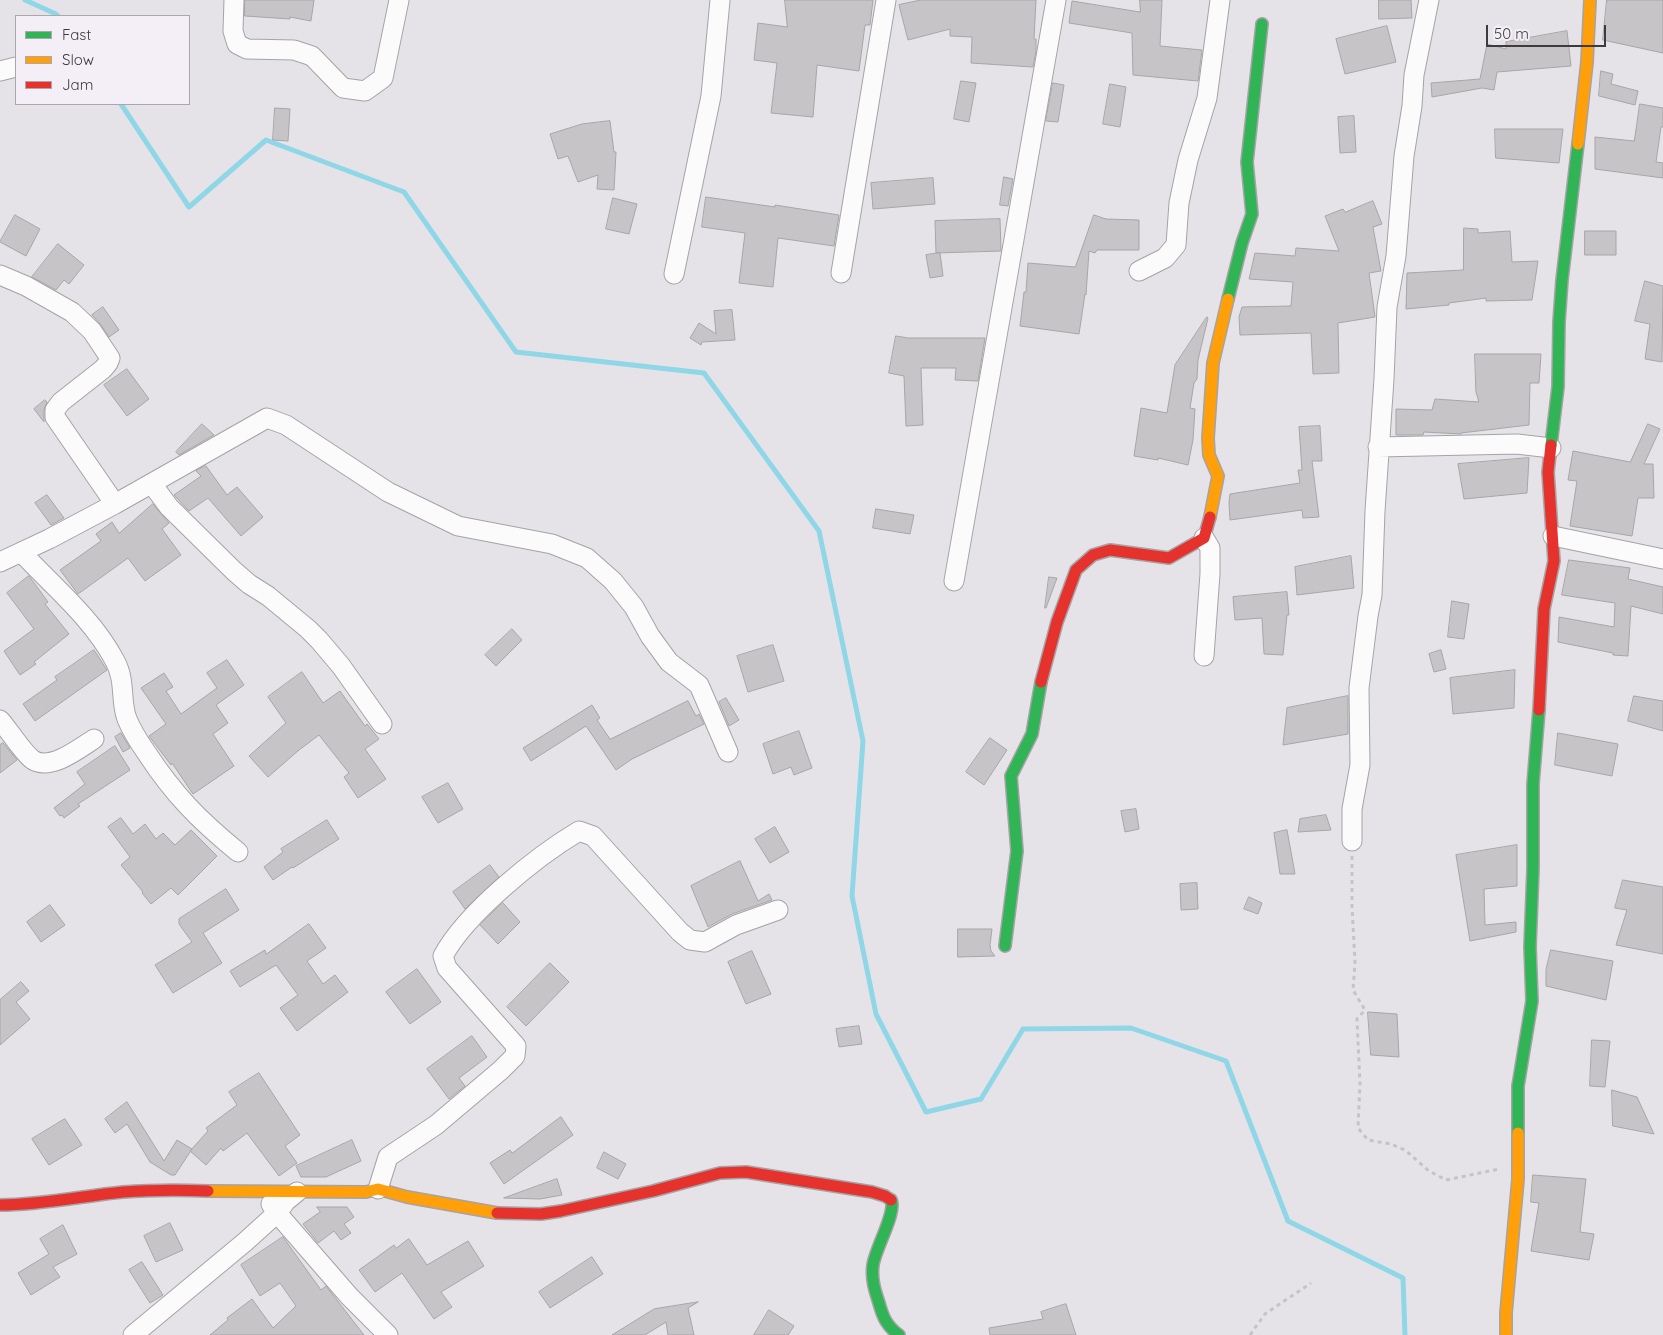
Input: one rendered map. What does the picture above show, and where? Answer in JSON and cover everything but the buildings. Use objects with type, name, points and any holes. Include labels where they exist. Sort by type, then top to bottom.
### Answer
[{"type":"street","points":[[234,0],[233,31],[237,44],[247,49],[294,50],[312,56],[343,88],[365,91],[383,78],[399,0]]},
{"type":"street","points":[[674,274],[711,96],[720,0]]},
{"type":"street","points":[[841,273],[886,0]]},
{"type":"street","points":[[954,581],[1056,0]]},
{"type":"street","points":[[1139,271],[1165,258],[1176,245],[1179,203],[1188,160],[1207,98],[1220,0]]},
{"type":"street","points":[[1352,841],[1352,810],[1360,765],[1359,688],[1372,595],[1378,447],[1384,378],[1387,307],[1396,256],[1404,156],[1412,106],[1414,75],[1429,0]]},
{"type":"street","points":[[1506,1335],[1506,1312],[1518,1164],[1518,1086],[1532,1001],[1530,947],[1534,869],[1533,784],[1543,650],[1544,609],[1554,561],[1548,472],[1558,387],[1559,322],[1587,62],[1590,0]]},
{"type":"street","points":[[1005,946],[1017,851],[1011,776],[1032,734],[1043,671],[1057,622],[1076,570],[1093,555],[1110,550],[1169,558],[1194,546],[1204,538],[1212,510],[1218,476],[1209,455],[1208,438],[1213,363],[1242,243],[1252,214],[1247,162],[1262,24]]},
{"type":"street","points":[[0,71],[15,67]]},
{"type":"street","points":[[0,275],[26,286],[72,312],[92,332],[110,358],[103,369],[60,402],[55,410],[55,417],[114,504]]},
{"type":"street","points":[[0,562],[152,484],[267,418],[286,425],[388,492],[458,526],[552,544],[587,558],[613,581],[624,594],[669,662],[698,685],[728,752]]},
{"type":"street","points":[[1378,447],[1517,444],[1551,448]]},
{"type":"street","points":[[152,484],[169,507],[234,571],[268,596],[319,640],[341,666],[382,724]]},
{"type":"street","points":[[1553,536],[1663,559]]},
{"type":"street","points":[[1204,538],[1210,548],[1204,656]]},
{"type":"street","points":[[21,552],[76,607],[105,643],[116,662],[122,679],[127,718],[133,732],[160,773],[185,805],[238,852]]},
{"type":"street","points":[[0,720],[28,755],[42,763],[51,762],[72,753],[94,738]]},
{"type":"street","points":[[378,1189],[388,1156],[436,1125],[515,1056],[516,1046],[447,968],[443,956],[448,947],[474,916],[515,878],[566,839],[579,831],[594,836],[680,932],[690,940],[705,942],[736,925],[778,910]]},
{"type":"street","points":[[0,1205],[26,1205],[123,1192],[170,1190],[366,1192],[378,1189],[407,1197],[505,1214],[549,1214],[653,1191],[716,1174],[746,1172],[881,1194],[891,1199],[894,1207],[875,1255],[871,1280],[888,1332]]},
{"type":"street","points":[[266,1192],[268,1200],[277,1213],[341,1287],[388,1335]]},
{"type":"street","points":[[133,1335],[215,1268],[277,1213],[286,1201],[297,1192]]},
{"type":"path","points":[[1352,841],[1352,906],[1355,963],[1353,990],[1365,1010],[1357,1019],[1360,1084],[1358,1128],[1368,1140],[1391,1144],[1405,1150],[1429,1171],[1446,1180],[1518,1164]]},
{"type":"path","points":[[1250,1335],[1265,1314],[1310,1283]]},
{"type":"waterway","points":[[25,0],[57,15]]},
{"type":"waterway","points":[[122,105],[189,207],[266,140],[404,192],[516,352],[704,373],[819,531],[863,741],[852,896],[876,1014],[926,1112],[981,1099],[1023,1029],[1131,1028],[1226,1061],[1288,1221],[1403,1278],[1405,1335]]},
{"type":"traffic: fast","points":[[1228,299],[1242,243],[1252,214],[1247,162],[1262,24]]},
{"type":"traffic: fast","points":[[1551,445],[1558,387],[1562,280],[1578,144]]},
{"type":"traffic: fast","points":[[1005,946],[1017,851],[1011,776],[1032,734],[1041,682]]},
{"type":"traffic: fast","points":[[1518,1133],[1518,1086],[1532,1001],[1530,947],[1533,869],[1533,784],[1539,710]]},
{"type":"traffic: fast","points":[[891,1200],[891,1213],[875,1258],[873,1275],[875,1289],[884,1317],[888,1325],[899,1335]]},
{"type":"traffic: slow","points":[[1578,144],[1587,62],[1590,0]]},
{"type":"traffic: slow","points":[[1210,517],[1218,476],[1209,455],[1208,438],[1213,363],[1228,299]]},
{"type":"traffic: slow","points":[[1506,1335],[1506,1313],[1518,1179],[1518,1133]]},
{"type":"traffic: slow","points":[[208,1191],[366,1192],[378,1189],[407,1197],[497,1213]]},
{"type":"traffic: jam","points":[[1539,710],[1544,609],[1554,561],[1548,472],[1551,445]]},
{"type":"traffic: jam","points":[[1041,682],[1057,622],[1076,570],[1093,555],[1110,550],[1169,558],[1204,538],[1210,517]]},
{"type":"traffic: jam","points":[[497,1213],[541,1214],[561,1211],[653,1191],[720,1173],[746,1172],[872,1192],[891,1200]]},
{"type":"traffic: jam","points":[[0,1205],[47,1202],[123,1192],[208,1191]]}]
